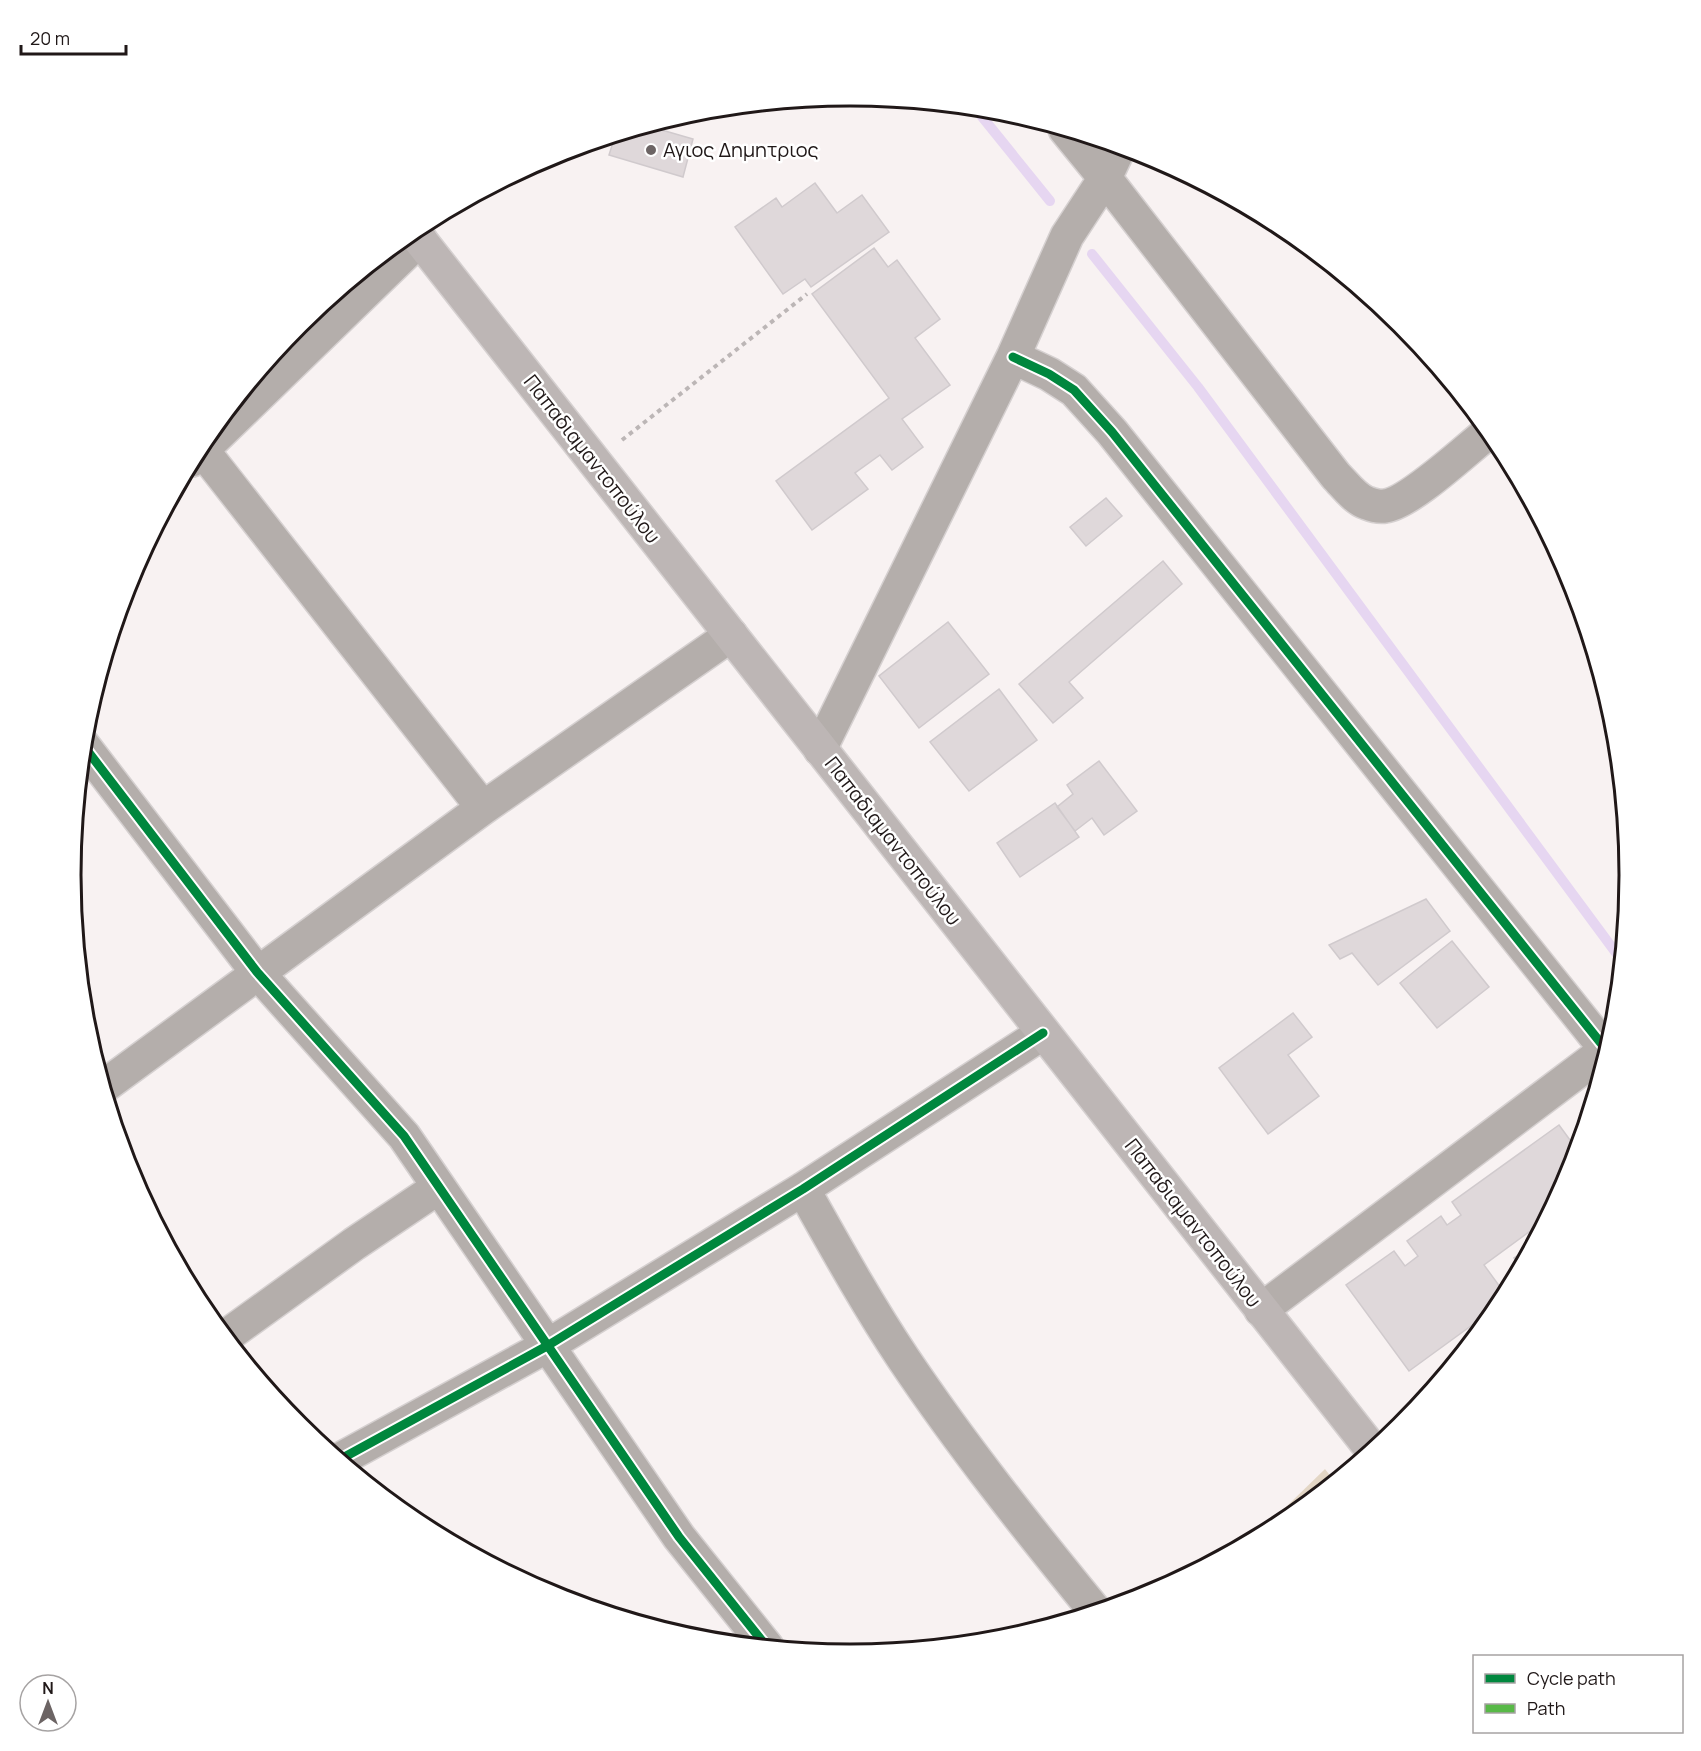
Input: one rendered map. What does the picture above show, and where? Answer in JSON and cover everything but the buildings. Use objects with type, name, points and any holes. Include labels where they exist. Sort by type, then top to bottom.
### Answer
[{"type":"main road","name":"Παπαδιαμαντοπούλου","points":[[419,239],[1367,1445]]},
{"type":"street","points":[[1073,139],[1329,466],[1358,498],[1377,506],[1397,502],[1419,488],[1482,437]]},
{"type":"street","points":[[820,749],[1013,357],[1066,236],[1105,178],[1116,154]]},
{"type":"street","points":[[226,427],[396,255]]},
{"type":"street","points":[[1013,357],[1049,374],[1074,390],[1112,432],[1601,1044]]},
{"type":"street","points":[[203,461],[483,808]]},
{"type":"street","points":[[109,1083],[257,972],[483,808],[731,635]]},
{"type":"street","points":[[91,755],[257,972],[404,1136],[679,1537],[761,1639]]},
{"type":"street","points":[[346,1456],[547,1346],[803,1189],[1044,1033]]},
{"type":"street","points":[[1261,1310],[1598,1058]]},
{"type":"street","points":[[232,1332],[354,1244],[439,1187]]},
{"type":"street","points":[[803,1189],[867,1302],[903,1358],[1044,1549],[1091,1606]]},
{"type":"path","points":[[594,461],[807,294]]},
{"type":"shaded area","points":[[1325,1469],[1331,1476],[1277,1515]]},
{"type":"waterway","points":[[983,118],[1050,201]]},
{"type":"waterway","points":[[1092,254],[1198,387],[1615,952]]},
{"type":"cycle path","points":[[1013,357],[1049,374],[1074,390],[1112,432],[1601,1043]]},
{"type":"cycle path","points":[[91,756],[257,972],[404,1136],[679,1537],[761,1639]]},
{"type":"cycle path","points":[[346,1456],[547,1346],[803,1189],[1043,1033]]},
{"type":"place","name":"Αγιος Δημητριος","points":[[651,150]]}]
